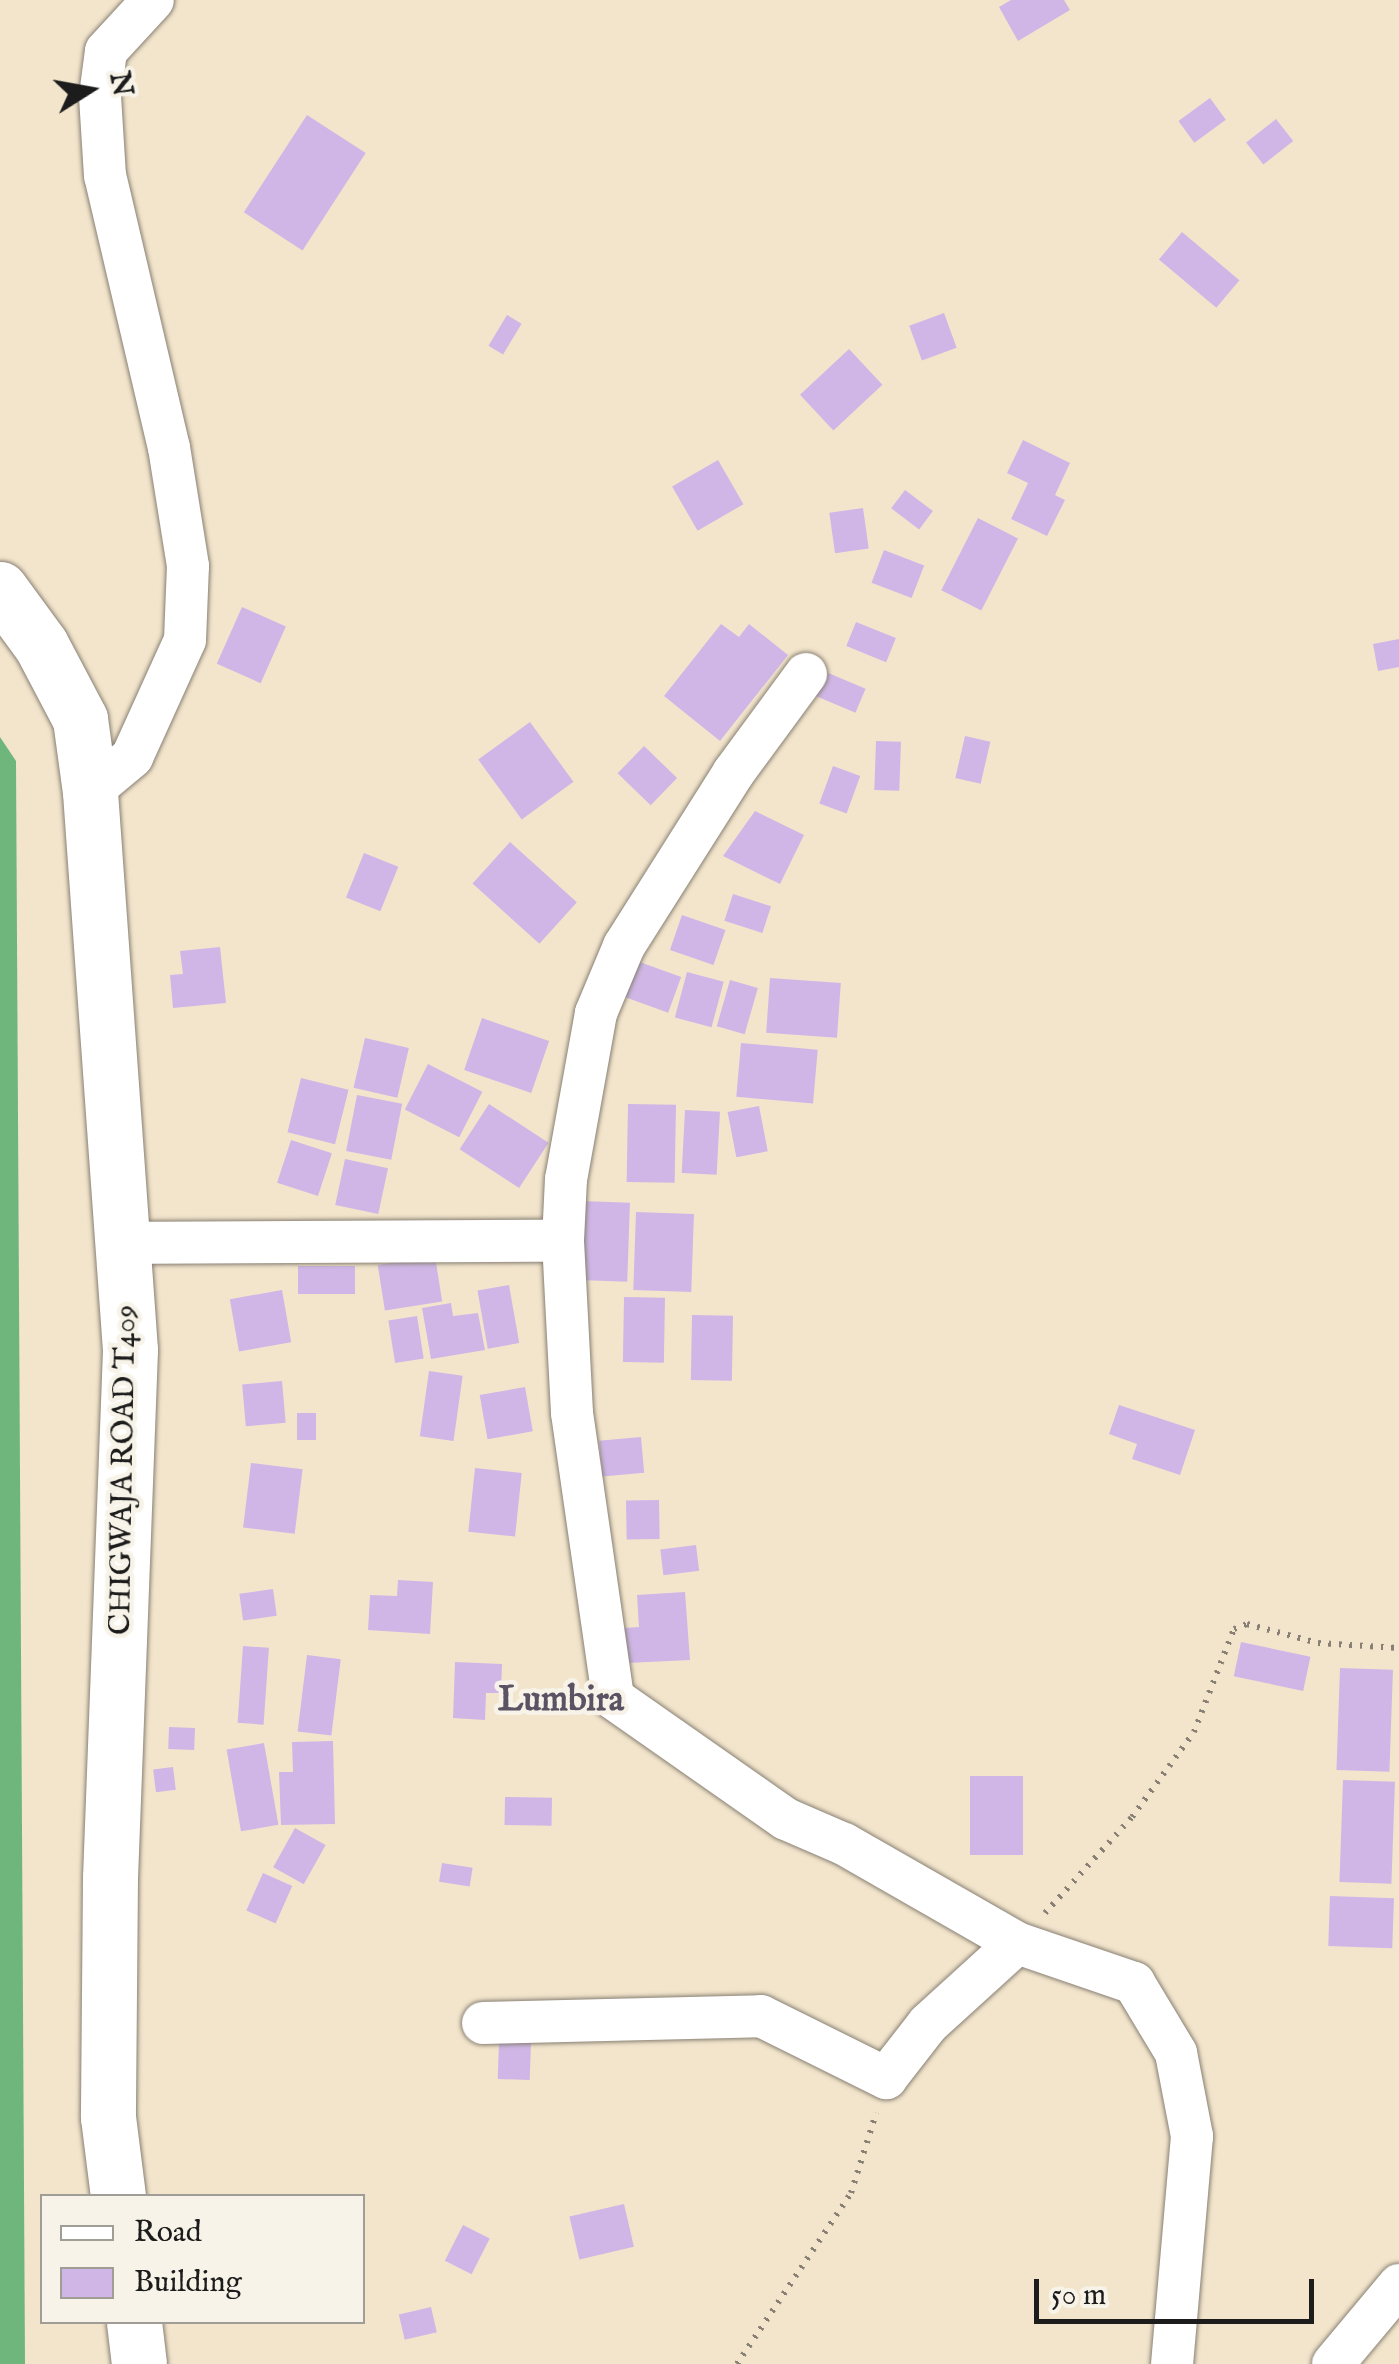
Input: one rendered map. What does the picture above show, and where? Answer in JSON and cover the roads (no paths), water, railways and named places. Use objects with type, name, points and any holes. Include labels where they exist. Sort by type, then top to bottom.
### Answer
[{"type":"street","points":[[90,792],[132,757],[185,640],[188,566],[172,467],[105,176],[100,96],[106,51],[152,0]]},
{"type":"street","name":"CHIGWAJA ROAD T409","points":[[0,589],[41,645],[80,719],[90,792],[130,1350],[108,2117],[118,2194]]},
{"type":"street","points":[[806,674],[734,772],[617,963],[596,1013],[566,1180],[563,1241],[572,1413],[613,1698],[786,1819],[844,1844],[1017,1944],[1134,1983],[1176,2054],[1192,2136],[1172,2364]]},
{"type":"street","points":[[123,1243],[563,1241]]},
{"type":"street","points":[[483,2023],[762,2016],[886,2078],[928,2024],[1017,1944]]},
{"type":"street","points":[[1332,2364],[1399,2286]]},
{"type":"street","points":[[134,2324],[139,2364]]},
{"type":"district","name":"Lumbira","points":[[561,1701]]}]
